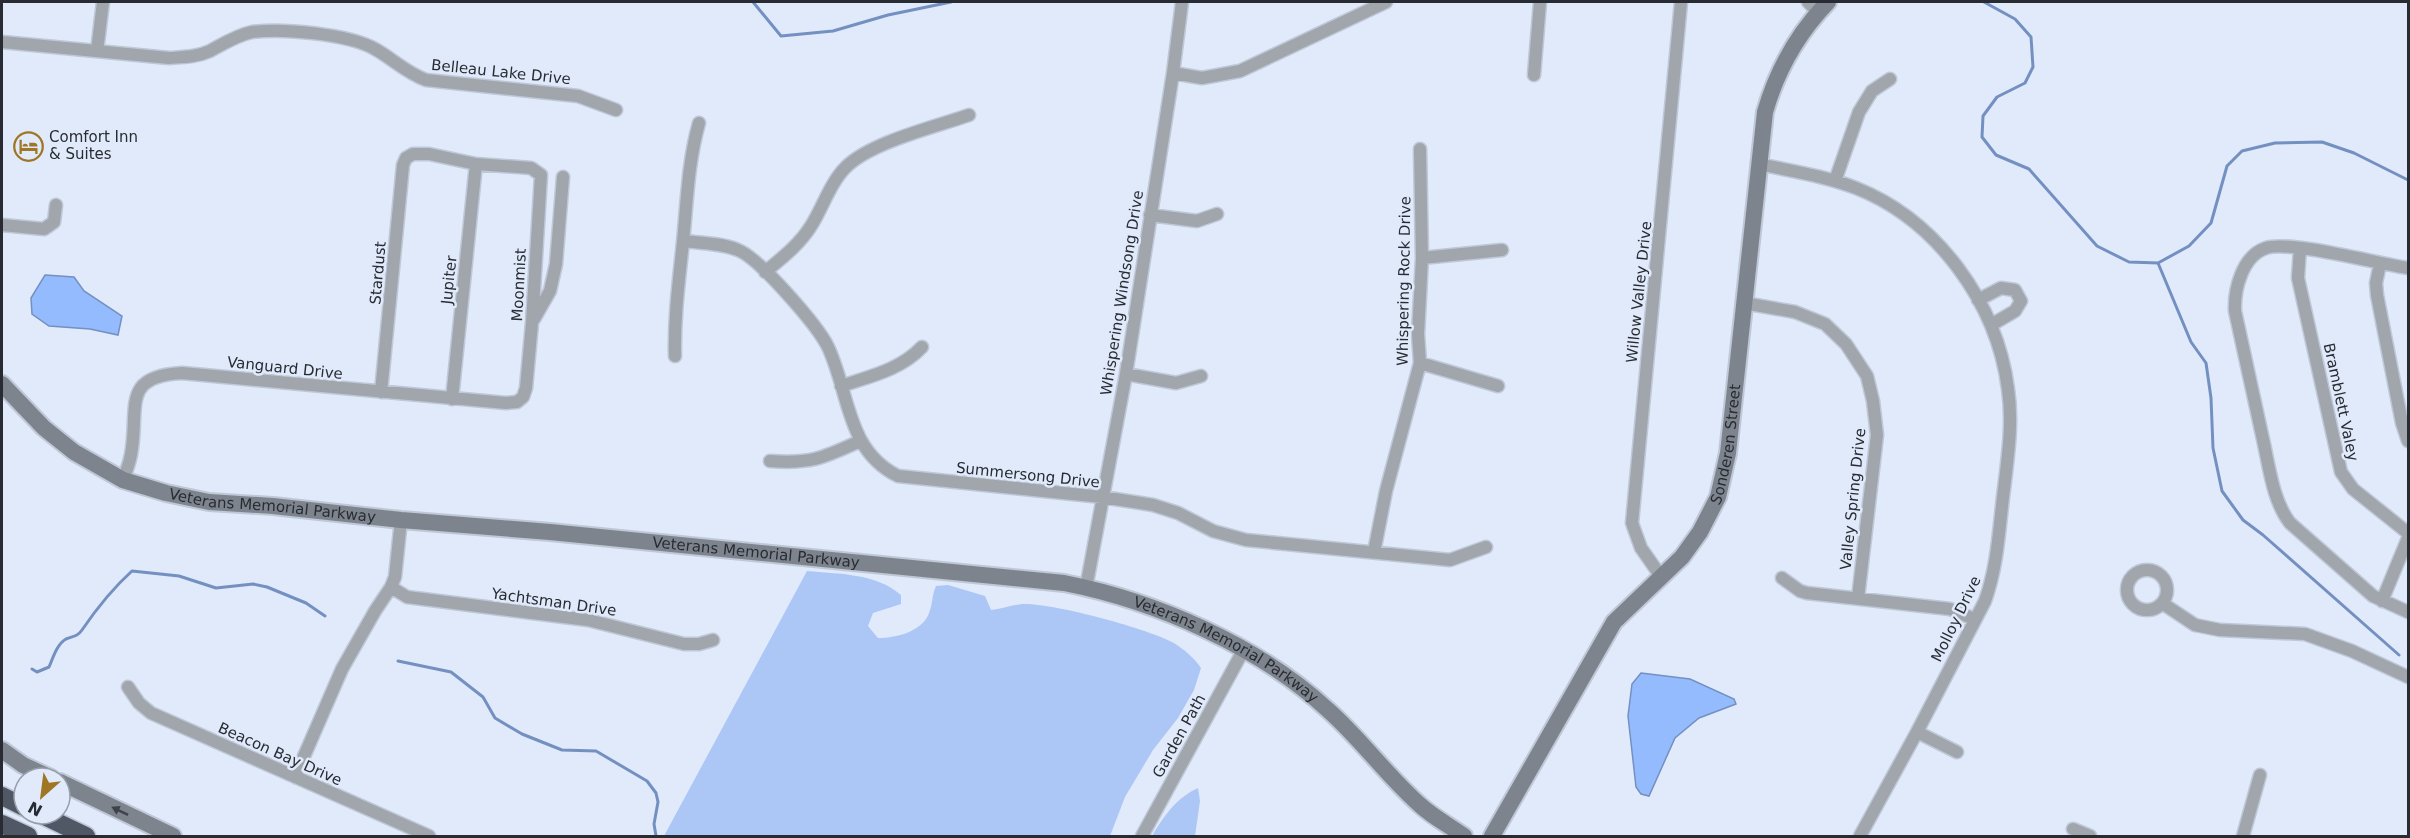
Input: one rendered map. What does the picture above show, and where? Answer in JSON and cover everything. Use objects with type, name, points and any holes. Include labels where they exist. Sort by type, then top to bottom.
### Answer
[{"type":"highway","points":[[2,824],[28,837]]},
{"type":"highway","points":[[64,826],[86,837]]},
{"type":"street","points":[[97,51],[103,2]]},
{"type":"street","name":"Whispering Windsong Drive","points":[[1086,588],[1101,497],[1126,374],[1173,74],[1182,2]]},
{"type":"street","points":[[1173,74],[1202,78],[1240,71],[1386,2]]},
{"type":"street","points":[[1534,75],[1540,2]]},
{"type":"street","name":"Willow Valley Drive","points":[[1662,578],[1641,548],[1632,523],[1681,2]]},
{"type":"street","name":"Sonderen Street","points":[[1492,837],[1614,622],[1682,557],[1701,532],[1718,497],[1728,453],[1765,112],[1770,94],[1794,43],[1818,5]]},
{"type":"street","name":"Belleau Lake Drive","points":[[2,42],[169,58],[190,57],[249,33],[269,31],[343,37],[376,50],[408,73],[426,80],[578,96],[616,110]]},
{"type":"street","points":[[1835,181],[1859,112],[1872,91],[1890,80]]},
{"type":"street","points":[[765,272],[797,244],[811,226],[836,179],[847,166],[874,148],[969,115]]},
{"type":"street","points":[[675,356],[674,322],[691,151],[699,123]]},
{"type":"street","name":"Whispering Rock Drive","points":[[1374,552],[1386,491],[1420,363],[1418,334],[1422,258],[1420,149]]},
{"type":"street","name":"Stardust","points":[[381,392],[403,165],[406,158],[413,154],[429,154],[476,164]]},
{"type":"street","name":"Moonmist","points":[[476,164],[531,168],[541,175],[532,322],[523,397]]},
{"type":"street","name":"Jupiter","points":[[452,399],[476,164]]},
{"type":"street","name":"Molloy Drive","points":[[1759,164],[1835,181],[1878,198],[1911,220],[1938,243],[1961,271],[1990,325],[1997,341],[2008,389],[2010,424],[2008,461],[1993,579],[1985,601],[1860,837]]},
{"type":"street","points":[[532,322],[550,291],[554,273],[563,177]]},
{"type":"street","points":[[2,225],[44,229],[54,222],[56,206]]},
{"type":"street","points":[[1150,215],[1197,221],[1217,214]]},
{"type":"street","name":"Summersong Drive","points":[[683,241],[710,243],[739,250],[765,272],[816,329],[828,347],[865,450],[878,463],[898,476],[1101,497],[1162,508],[1178,513],[1213,531],[1246,540],[1450,560],[1486,547]]},
{"type":"street","points":[[2409,268],[2300,248],[2271,247],[2255,253],[2238,284],[2234,298],[2279,506],[2290,524],[2373,596],[2409,612]]},
{"type":"street","name":"Bramblett Valey","points":[[2300,248],[2298,278],[2341,472],[2353,489],[2409,533]]},
{"type":"street","points":[[1422,258],[1502,250]]},
{"type":"street","points":[[2380,264],[2376,283],[2377,295],[2402,423],[2409,441]]},
{"type":"street","points":[[1978,300],[2001,288],[2015,290],[2019,296],[2021,302],[2016,311],[1990,325]]},
{"type":"street","name":"Valley Spring Drive","points":[[1744,303],[1795,312],[1825,324],[1846,344],[1867,376],[1874,401],[1876,435],[1858,598]]},
{"type":"street","points":[[841,386],[900,366],[910,360],[922,347]]},
{"type":"street","points":[[1420,363],[1498,386]]},
{"type":"street","name":"Vanguard Drive","points":[[123,480],[132,450],[137,396],[142,386],[151,377],[163,374],[182,373],[506,403],[517,402],[523,397]]},
{"type":"street","points":[[1126,374],[1176,382],[1201,376]]},
{"type":"street","name":"Veterans Memorial Parkway","points":[[2,384],[45,428],[74,452],[123,480],[166,493],[209,502],[550,532],[1053,582],[1086,588],[1165,612],[1243,651],[1305,690],[1345,726],[1421,806],[1464,837]]},
{"type":"street","points":[[770,461],[804,462],[827,456],[860,441]]},
{"type":"street","points":[[295,777],[328,696],[365,629],[392,587],[401,520]]},
{"type":"street","points":[[2382,601],[2409,538]]},
{"type":"street","points":[[1782,578],[1800,591],[1808,593],[1950,609],[1974,619]]},
{"type":"street","name":"Yachtsman Drive","points":[[392,587],[407,597],[588,620],[684,644],[699,644],[712,640]]},
{"type":"street","points":[[2162,603],[2195,625],[2220,630],[2305,634],[2352,651],[2409,677]]},
{"type":"street","name":"Garden Path","points":[[1142,837],[1243,651]]},
{"type":"street","name":"Beacon Bay Drive","points":[[128,687],[139,703],[151,713],[429,837]]},
{"type":"street","points":[[1917,732],[1957,752]]},
{"type":"street","points":[[2,750],[25,766]]},
{"type":"street","points":[[2243,837],[2260,775]]},
{"type":"street","points":[[72,788],[172,837]]},
{"type":"street","points":[[2073,829],[2091,837]]},
{"type":"shaded area","points":[[45,275],[74,277],[84,291],[122,316],[118,335],[90,329],[49,326],[32,314],[31,298]]},
{"type":"shaded area","points":[[807,571],[844,574],[880,582],[901,595],[901,604],[873,613],[868,626],[878,638],[901,635],[916,628],[927,617],[936,586],[948,585],[985,596],[991,610],[1022,604],[1054,607],[1144,631],[1174,643],[1189,654],[1201,668],[1194,690],[1178,718],[1153,750],[1125,797],[1110,836],[664,836]]},
{"type":"shaded area","points":[[1641,673],[1690,679],[1734,699],[1736,704],[1699,718],[1675,738],[1649,796],[1641,794],[1636,787],[1628,716],[1632,684]]},
{"type":"shaded area","points":[[1198,788],[1200,801],[1195,836],[1152,836],[1177,802]]},
{"type":"waterway","points":[[753,2],[781,36],[833,31],[888,15],[951,2]]},
{"type":"waterway","points":[[1984,2],[2015,19],[2031,37],[2033,67],[2025,83],[1997,97],[1983,116],[1982,137],[1996,155],[2029,169],[2097,246],[2129,262],[2158,263],[2189,246],[2211,223],[2227,166],[2242,151],[2275,143],[2322,142],[2354,153],[2408,180]]},
{"type":"waterway","points":[[2158,263],[2191,342],[2206,363],[2211,398],[2213,448],[2222,491],[2243,520],[2399,655]]},
{"type":"waterway","points":[[32,669],[37,672],[49,667],[60,644],[80,632],[105,599],[132,571],[179,576],[216,588],[253,584],[267,587],[306,603],[325,616]]},
{"type":"waterway","points":[[398,661],[451,672],[483,697],[495,718],[522,734],[562,750],[596,751],[647,781],[656,793],[658,802],[654,824],[656,836]]},
{"type":"place","name":"Comfort Inn & Suites","points":[[28,146]]}]
